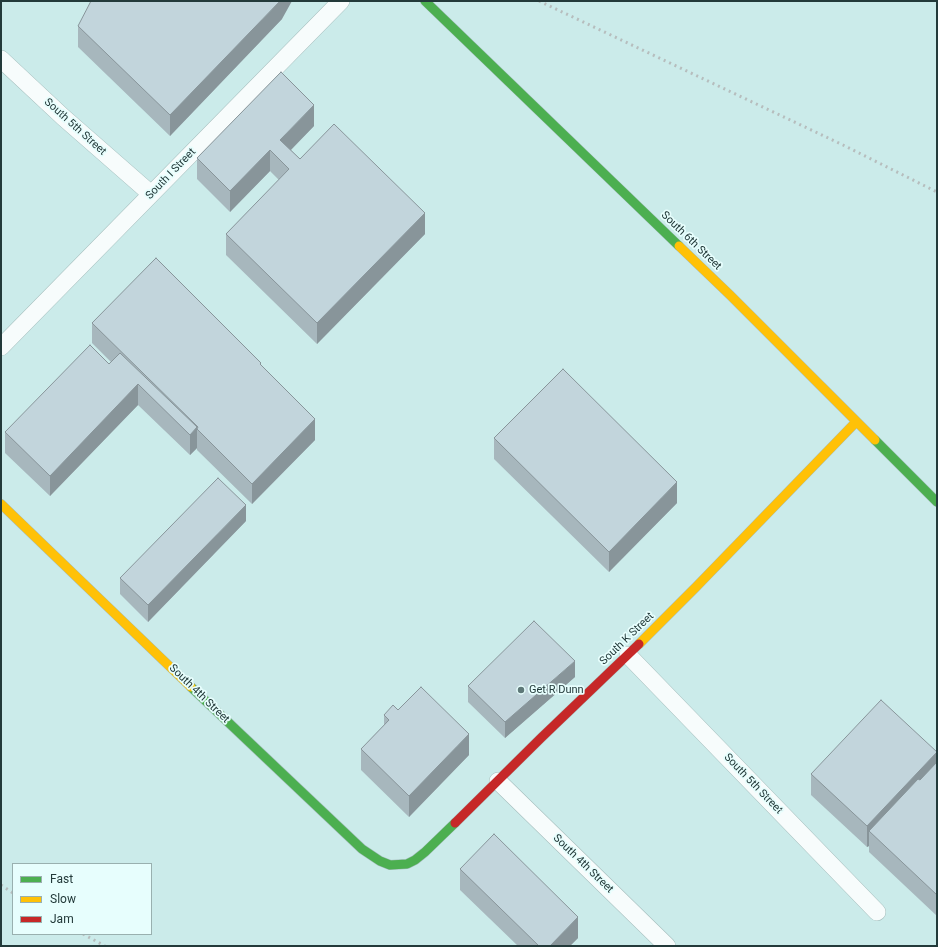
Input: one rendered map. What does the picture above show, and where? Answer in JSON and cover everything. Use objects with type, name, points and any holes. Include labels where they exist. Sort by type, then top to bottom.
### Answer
[{"type":"street","name":"South I Street","points":[[1,347],[341,1]]},
{"type":"street","name":"South 6th Street","points":[[425,1],[730,295],[937,502]]},
{"type":"street","name":"South 5th Street","points":[[1,59],[63,117],[151,194]]},
{"type":"street","name":"South K Street","points":[[407,864],[425,852],[628,655],[856,422]]},
{"type":"street","name":"South 4th Street","points":[[1,504],[362,849],[380,861],[390,865],[407,864]]},
{"type":"street","name":"South 5th Street","points":[[628,655],[877,912]]},
{"type":"street","name":"South 4th Street","points":[[498,782],[668,946]]},
{"type":"building","points":[[91,1],[280,1],[170,115],[78,26]]},
{"type":"building","points":[[281,72],[314,105],[280,140],[300,159],[334,124],[425,213],[317,323],[226,234],[289,169],[270,150],[230,191],[197,158]]},
{"type":"building","points":[[156,258],[315,419],[252,484],[197,429],[198,427],[92,323]]},
{"type":"building","points":[[90,345],[109,364],[120,353],[197,427],[190,435],[138,384],[50,476],[5,432]]},
{"type":"building","points":[[563,369],[677,482],[609,552],[494,438]]},
{"type":"building","points":[[218,478],[246,505],[148,605],[120,578]]},
{"type":"building","name":"Get R Dunn","points":[[534,621],[575,661],[505,722],[468,686]]},
{"type":"building","points":[[421,687],[469,734],[409,796],[361,749],[389,720],[384,715],[393,705],[398,710]]},
{"type":"building","points":[[881,700],[937,752],[867,826],[811,774]]},
{"type":"building","points":[[937,762],[937,895],[869,831],[918,779],[920,780]]},
{"type":"building","points":[[494,834],[578,917],[550,946],[539,946],[460,869]]},
{"type":"railway","points":[[539,1],[843,145],[937,192]]},
{"type":"railway","points":[[1,885],[12,892]]},
{"type":"railway","points":[[85,935],[105,946]]},
{"type":"traffic: fast","points":[[425,1],[679,246]]},
{"type":"traffic: fast","points":[[875,440],[937,502]]},
{"type":"traffic: fast","points":[[191,687],[362,849],[380,861],[390,865],[407,864],[415,860],[455,823]]},
{"type":"traffic: slow","points":[[679,246],[875,440]]},
{"type":"traffic: slow","points":[[639,644],[856,422]]},
{"type":"traffic: slow","points":[[1,504],[191,687]]},
{"type":"traffic: jam","points":[[455,823],[639,644]]},
{"type":"place","name":"Get R Dunn","points":[[521,690]]}]
